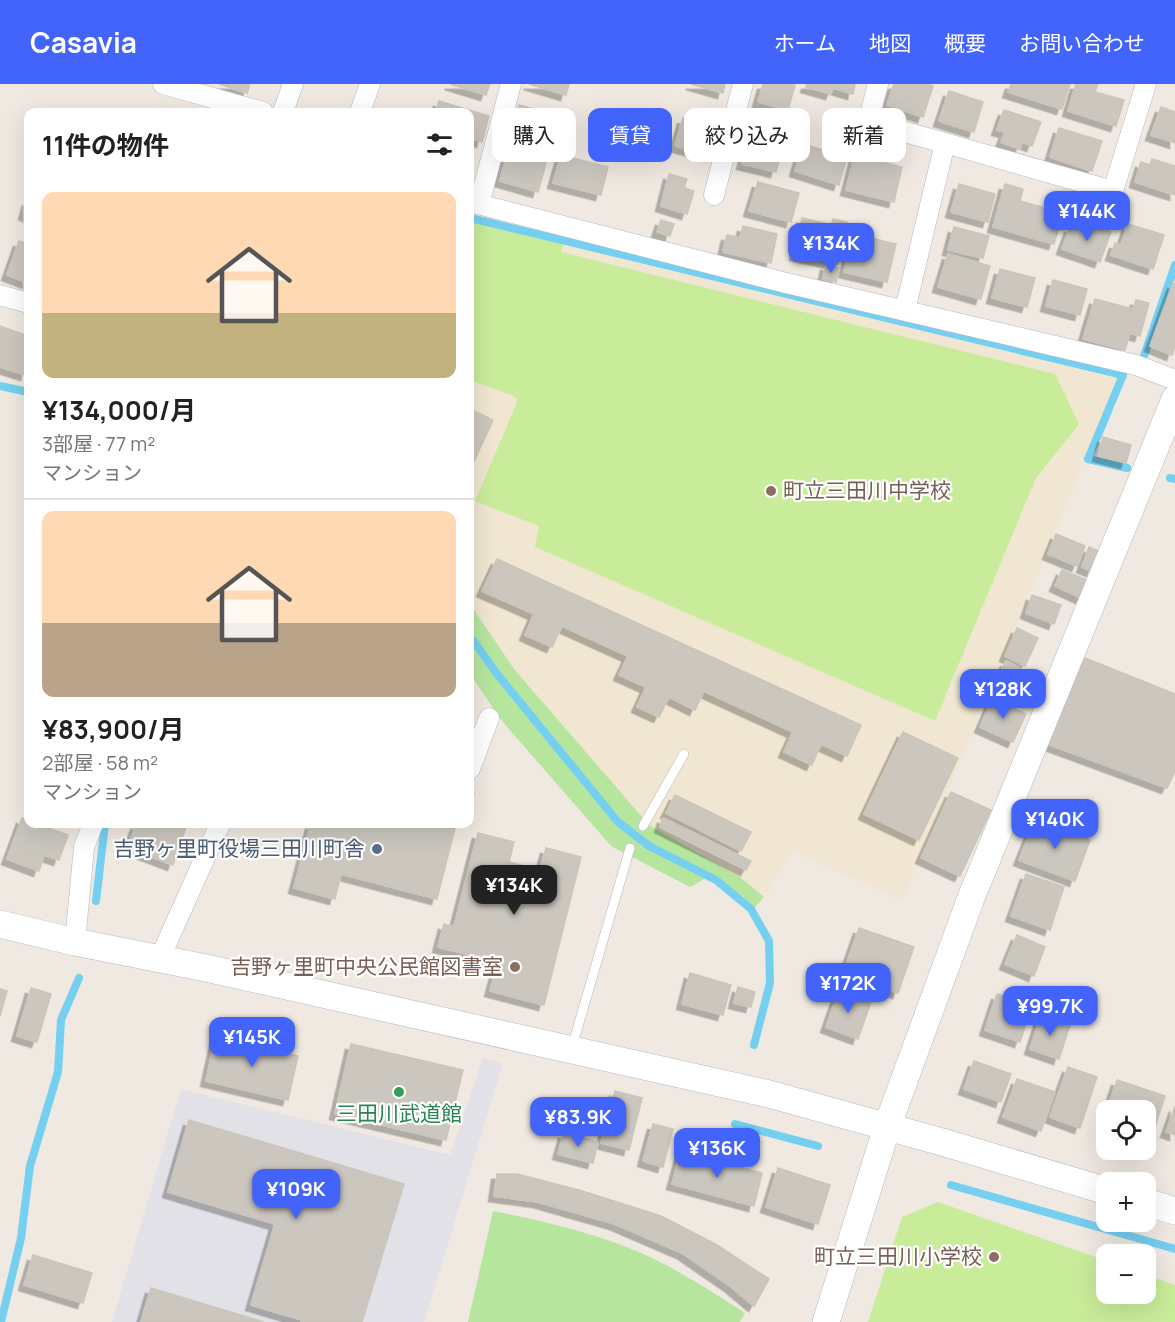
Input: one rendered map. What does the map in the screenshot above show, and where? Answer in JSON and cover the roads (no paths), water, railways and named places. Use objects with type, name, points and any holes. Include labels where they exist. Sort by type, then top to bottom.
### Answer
[{"type":"street","points":[[163,84],[249,108]]},
{"type":"street","points":[[284,108],[293,84]]},
{"type":"street","points":[[361,108],[370,84]]},
{"type":"street","points":[[512,84],[474,203],[786,283],[1136,364],[1175,380]]},
{"type":"street","points":[[714,195],[742,84]]},
{"type":"street","points":[[879,84],[868,122],[1113,191],[1146,84]]},
{"type":"street","points":[[905,310],[945,143]]},
{"type":"street","points":[[0,295],[24,302]]},
{"type":"street","points":[[826,1322],[886,1127],[971,898],[1175,399]]},
{"type":"street","points":[[474,759],[489,718]]},
{"type":"street","points":[[75,942],[84,847],[91,828]]},
{"type":"street","points":[[159,960],[218,828]]},
{"type":"street","points":[[0,924],[769,1094],[1096,1188]]},
{"type":"street","points":[[1156,1205],[1175,1211]]},
{"type":"lane","points":[[643,826],[684,754]]},
{"type":"lane","points":[[571,1049],[630,848]]},
{"type":"waterway","points":[[474,219],[1123,375],[1088,459],[1127,468]]},
{"type":"waterway","points":[[1144,356],[1175,265]]},
{"type":"waterway","points":[[0,386],[24,391]]},
{"type":"waterway","points":[[1170,478],[1175,479]]},
{"type":"waterway","points":[[474,642],[497,674],[618,822],[649,846],[716,880],[751,909],[769,941],[770,983],[754,1045]]},
{"type":"waterway","points":[[96,901],[105,828]]},
{"type":"waterway","points":[[1,1322],[21,1238],[30,1166],[58,1072],[61,1020],[79,978]]},
{"type":"waterway","points":[[735,1124],[818,1146]]},
{"type":"waterway","points":[[951,1185],[1175,1249]]},
{"type":"place","name":"町立三田川中学校","points":[[771,491]]},
{"type":"place","name":"吉野ヶ里町役場三田川町舎","points":[[377,849]]},
{"type":"place","name":"吉野ヶ里町中央公民館図書室","points":[[515,967]]},
{"type":"place","name":"三田川武道館","points":[[399,1092]]},
{"type":"place","name":"町立三田川小学校","points":[[994,1257]]}]
